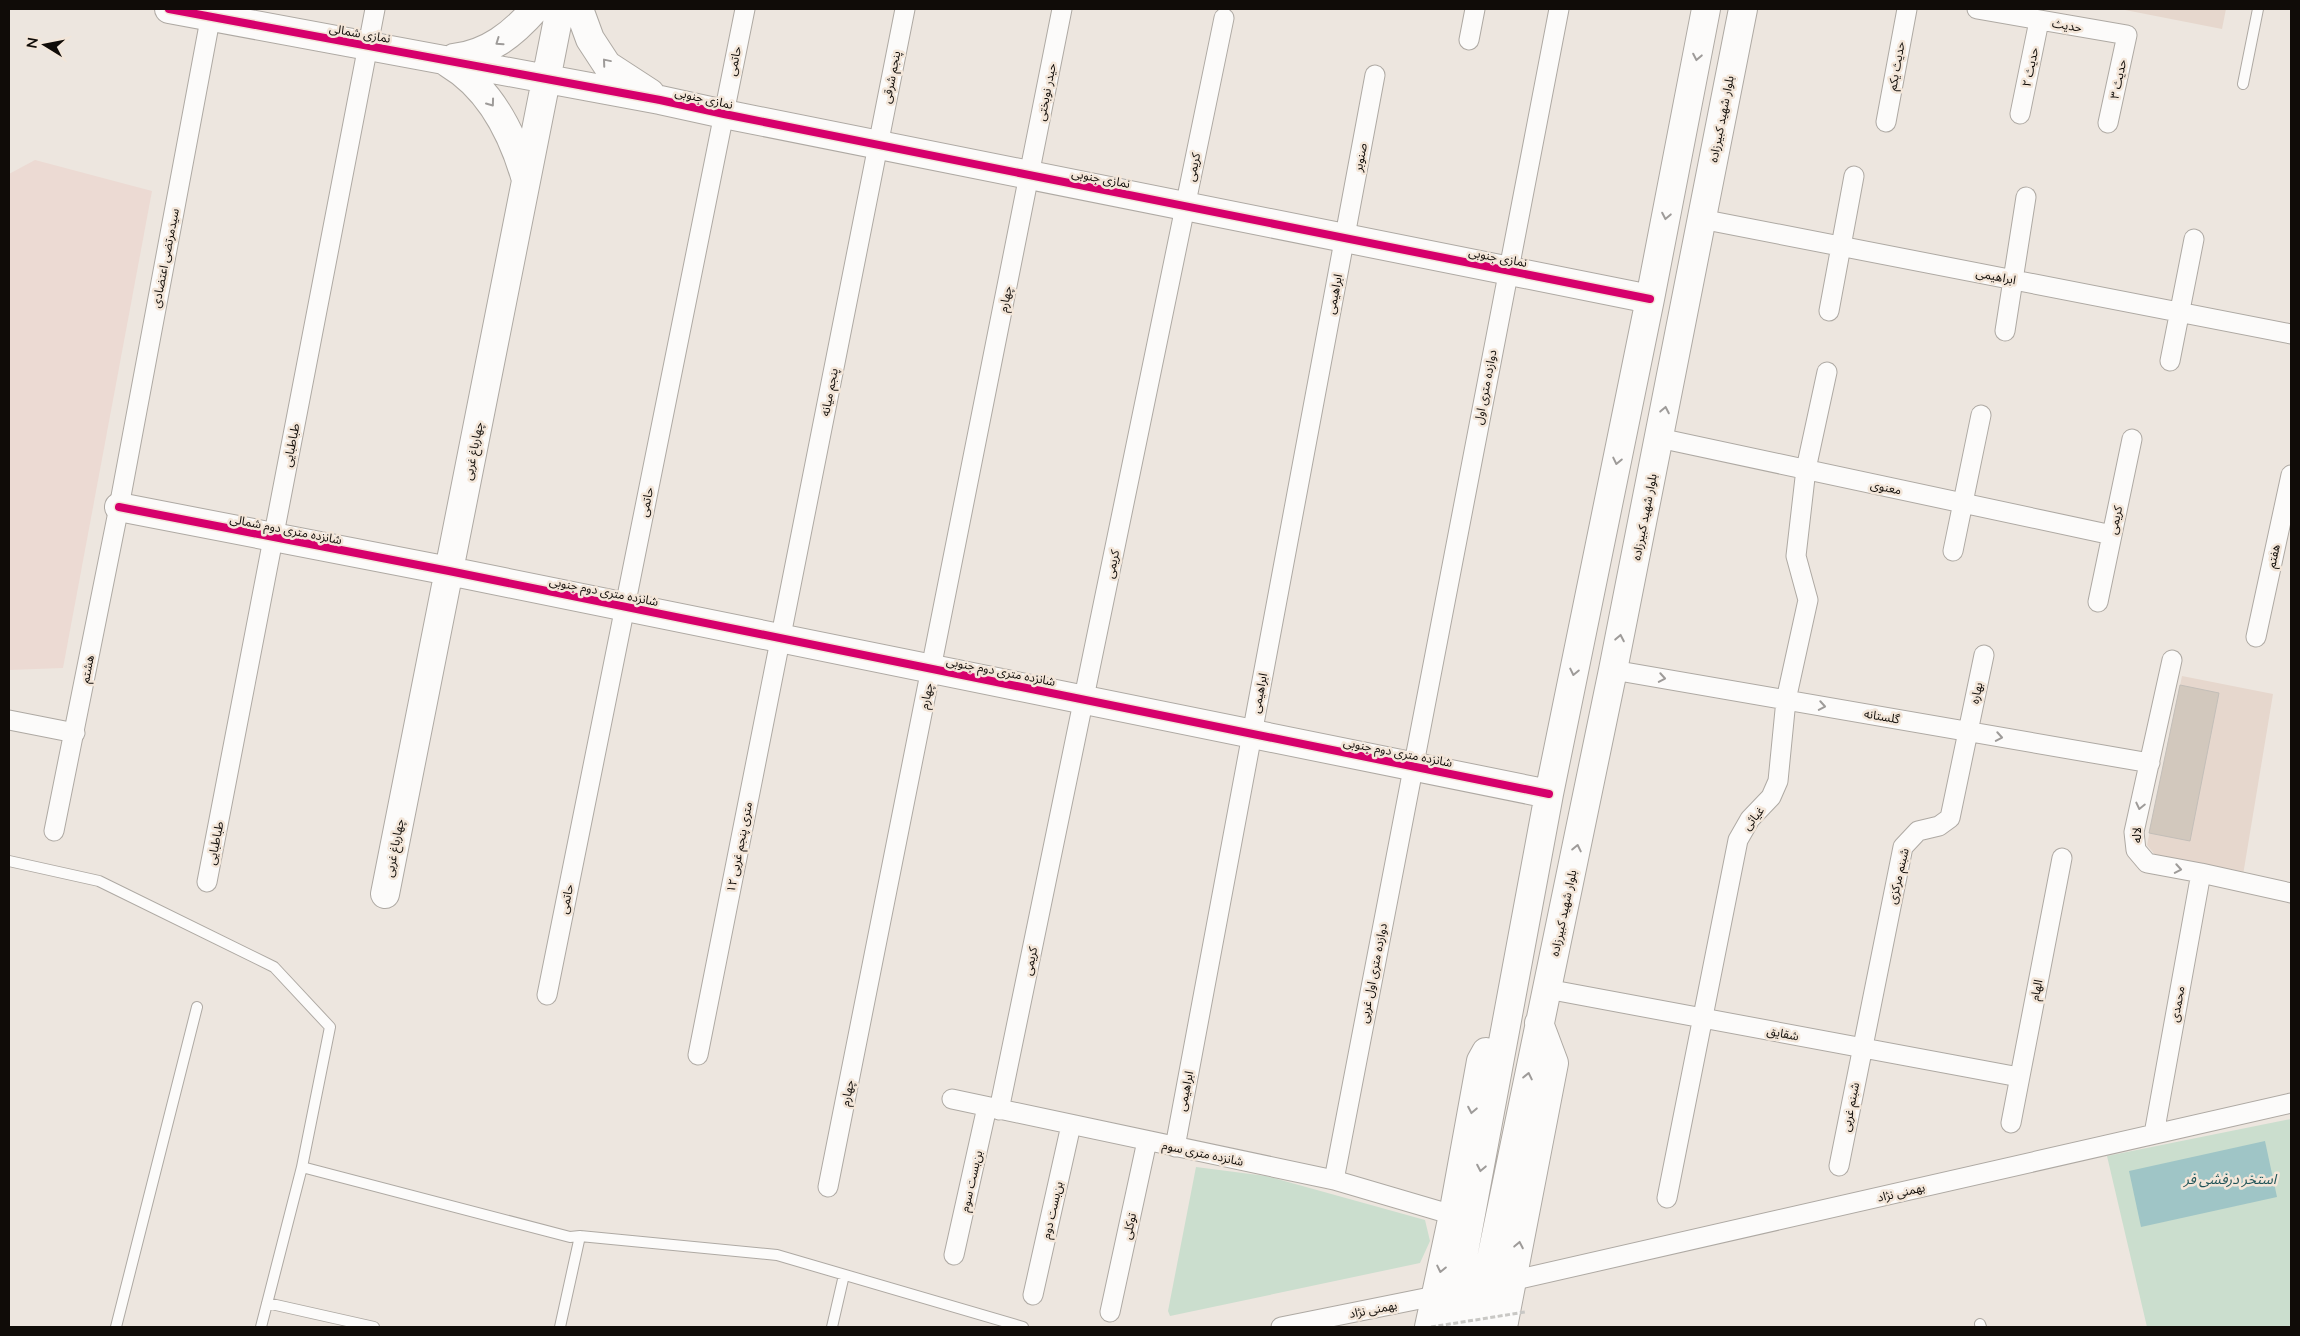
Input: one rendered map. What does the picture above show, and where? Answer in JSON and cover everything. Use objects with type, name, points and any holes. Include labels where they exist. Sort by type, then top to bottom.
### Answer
[{"type":"street","name":"نمازی شمالی","points":[[169,9],[212,13],[368,46],[547,79]]},
{"type":"street","name":"طباطبایی","points":[[207,882],[375,9]]},
{"type":"street","points":[[443,59],[466,56],[486,50],[504,38],[535,9]]},
{"type":"street","name":"چهارباغ غربی","points":[[385,894],[560,9]]},
{"type":"street","points":[[579,9],[590,39],[607,65],[660,100]]},
{"type":"street","name":"حاتمی","points":[[547,995],[745,9]]},
{"type":"street","name":"پنجم شرقی","points":[[878,145],[905,9]]},
{"type":"street","name":"حیدر نوبختی","points":[[1030,176],[1062,9]]},
{"type":"street","points":[[1469,40],[1475,9]]},
{"type":"street","name":"دوازده متری اول","points":[[1413,766],[1559,9]]},
{"type":"street","points":[[1450,1327],[1490,1120],[1549,794],[1650,299],[1706,9]]},
{"type":"street","name":"بلوار شهید کبیرزاده","points":[[1477,1327],[1518,1123],[1548,989],[1614,670],[1743,9]]},
{"type":"street","name":"حدیث یکم","points":[[1886,122],[1907,9]]},
{"type":"street","name":"حدیث","points":[[1977,9],[2127,35]]},
{"type":"street","name":"سیدمرتضی اعتضادی","points":[[119,507],[212,13]]},
{"type":"street","name":"کریمی","points":[[993,1109],[1084,700],[1224,18]]},
{"type":"street","name":"حدیث ۲","points":[[2020,114],[2039,21]]},
{"type":"street","name":"حدیث ۳","points":[[2108,124],[2127,35]]},
{"type":"street","points":[[443,59],[462,71],[478,86],[494,108],[509,132],[526,180]]},
{"type":"street","name":"صنوبر","points":[[1344,238],[1375,75]]},
{"type":"street","name":"نمازی جنوبی","points":[[547,79],[660,100],[1030,176],[1650,299]]},
{"type":"street","name":"پنجم میانه","points":[[780,638],[878,145]]},
{"type":"street","name":"چهارم","points":[[828,1187],[1030,176]]},
{"type":"street","points":[[1830,311],[1854,176]]},
{"type":"street","points":[[2005,331],[2026,197]]},
{"type":"street","name":"ابراهیمی","points":[[1701,219],[2291,334]]},
{"type":"street","name":"ابراهیمی","points":[[1175,1147],[1344,238]]},
{"type":"street","points":[[2170,361],[2194,238]]},
{"type":"street","name":"غیاثی","points":[[1667,1198],[1738,840],[1750,819],[1771,797],[1778,781],[1786,700],[1808,600],[1796,556],[1806,469],[1827,372]]},
{"type":"street","points":[[1953,551],[1981,415]]},
{"type":"street","name":"معنوی","points":[[1659,438],[2112,536]]},
{"type":"street","name":"کریمی","points":[[2098,602],[2132,439]]},
{"type":"street","name":"هفتم","points":[[2256,637],[2291,475]]},
{"type":"street","name":"شانزده متری دوم شمالی","points":[[119,507],[449,571]]},
{"type":"street","name":"هشتم","points":[[54,831],[119,507]]},
{"type":"street","name":"شانزده متری دوم جنوبی","points":[[449,571],[1549,794]]},
{"type":"street","name":"۱۲ متری پنجم غربی","points":[[698,1055],[780,638]]},
{"type":"street","name":"بهاره","points":[[1968,732],[1984,655]]},
{"type":"street","name":"لاله","points":[[2172,660],[2134,832],[2136,850],[2147,864],[2201,873],[2291,893]]},
{"type":"street","name":"گلستانه","points":[[1614,670],[2150,763]]},
{"type":"street","points":[[9,720],[75,733]]},
{"type":"street","name":"شبنم مرکزی","points":[[1861,1047],[1903,847],[1918,831],[1940,826],[1950,818],[1968,732]]},
{"type":"street","name":"دوازده متری اول غربی","points":[[1334,1180],[1413,766]]},
{"type":"street","name":"الهام","points":[[2012,1123],[2019,1076],[2062,858]]},
{"type":"street","name":"محمدی","points":[[2154,1134],[2201,873]]},
{"type":"street","name":"شقایق","points":[[1548,989],[2019,1076]]},
{"type":"street","points":[[1430,1327],[1481,1061],[1508,1017]]},
{"type":"street","points":[[1503,1327],[1554,1064],[1539,1023]]},
{"type":"street","name":"شبنم غربی","points":[[1839,1166],[1861,1047]]},
{"type":"street","name":"شانزده متری سوم","points":[[952,1099],[1334,1180],[1452,1215]]},
{"type":"street","name":"بهمنی نژاد","points":[[1511,1281],[2291,1103]]},
{"type":"street","name":"بن‌بست سوم","points":[[954,1255],[993,1109]]},
{"type":"street","name":"بن‌بست دوم","points":[[1033,1296],[1071,1125]]},
{"type":"street","name":"توکلی","points":[[1110,1312],[1147,1141]]},
{"type":"street","name":"بهمنی نژاد","points":[[1281,1327],[1435,1296]]},
{"type":"lane","points":[[2243,84],[2258,9]]},
{"type":"lane","points":[[9,861],[99,881],[274,967],[330,1027],[302,1167],[261,1327]]},
{"type":"lane","points":[[116,1327],[196,1007]]},
{"type":"lane","points":[[302,1167],[570,1238],[580,1236],[777,1255],[1023,1327]]},
{"type":"lane","points":[[560,1327],[580,1236]]},
{"type":"lane","points":[[832,1327],[844,1275]]},
{"type":"lane","points":[[267,1303],[374,1327]]},
{"type":"path","points":[[1430,1327],[1525,1312]]},
{"type":"shaded area","points":[[2120,9],[2226,9],[2222,29]]},
{"type":"shaded area","points":[[35,160],[152,191],[63,668],[9,670],[9,174]]},
{"type":"shaded area","points":[[2182,676],[2273,694],[2243,875],[2156,856],[2147,845]]},
{"type":"green space","points":[[2291,1119],[2291,1327],[2147,1327],[2107,1156]]},
{"type":"green space","points":[[1196,1167],[1266,1176],[1425,1220],[1430,1241],[1420,1263],[1170,1316],[1168,1311]]},
{"type":"water","name":"استخر درفشی فر","points":[[2265,1141],[2277,1197],[2141,1227],[2129,1171]]},
{"type":"building","points":[[2180,685],[2219,693],[2190,841],[2149,833]]},
{"type":"cycle path","points":[[169,9],[660,100],[1650,299]]},
{"type":"cycle path","points":[[119,507],[449,571],[1549,794]]}]
